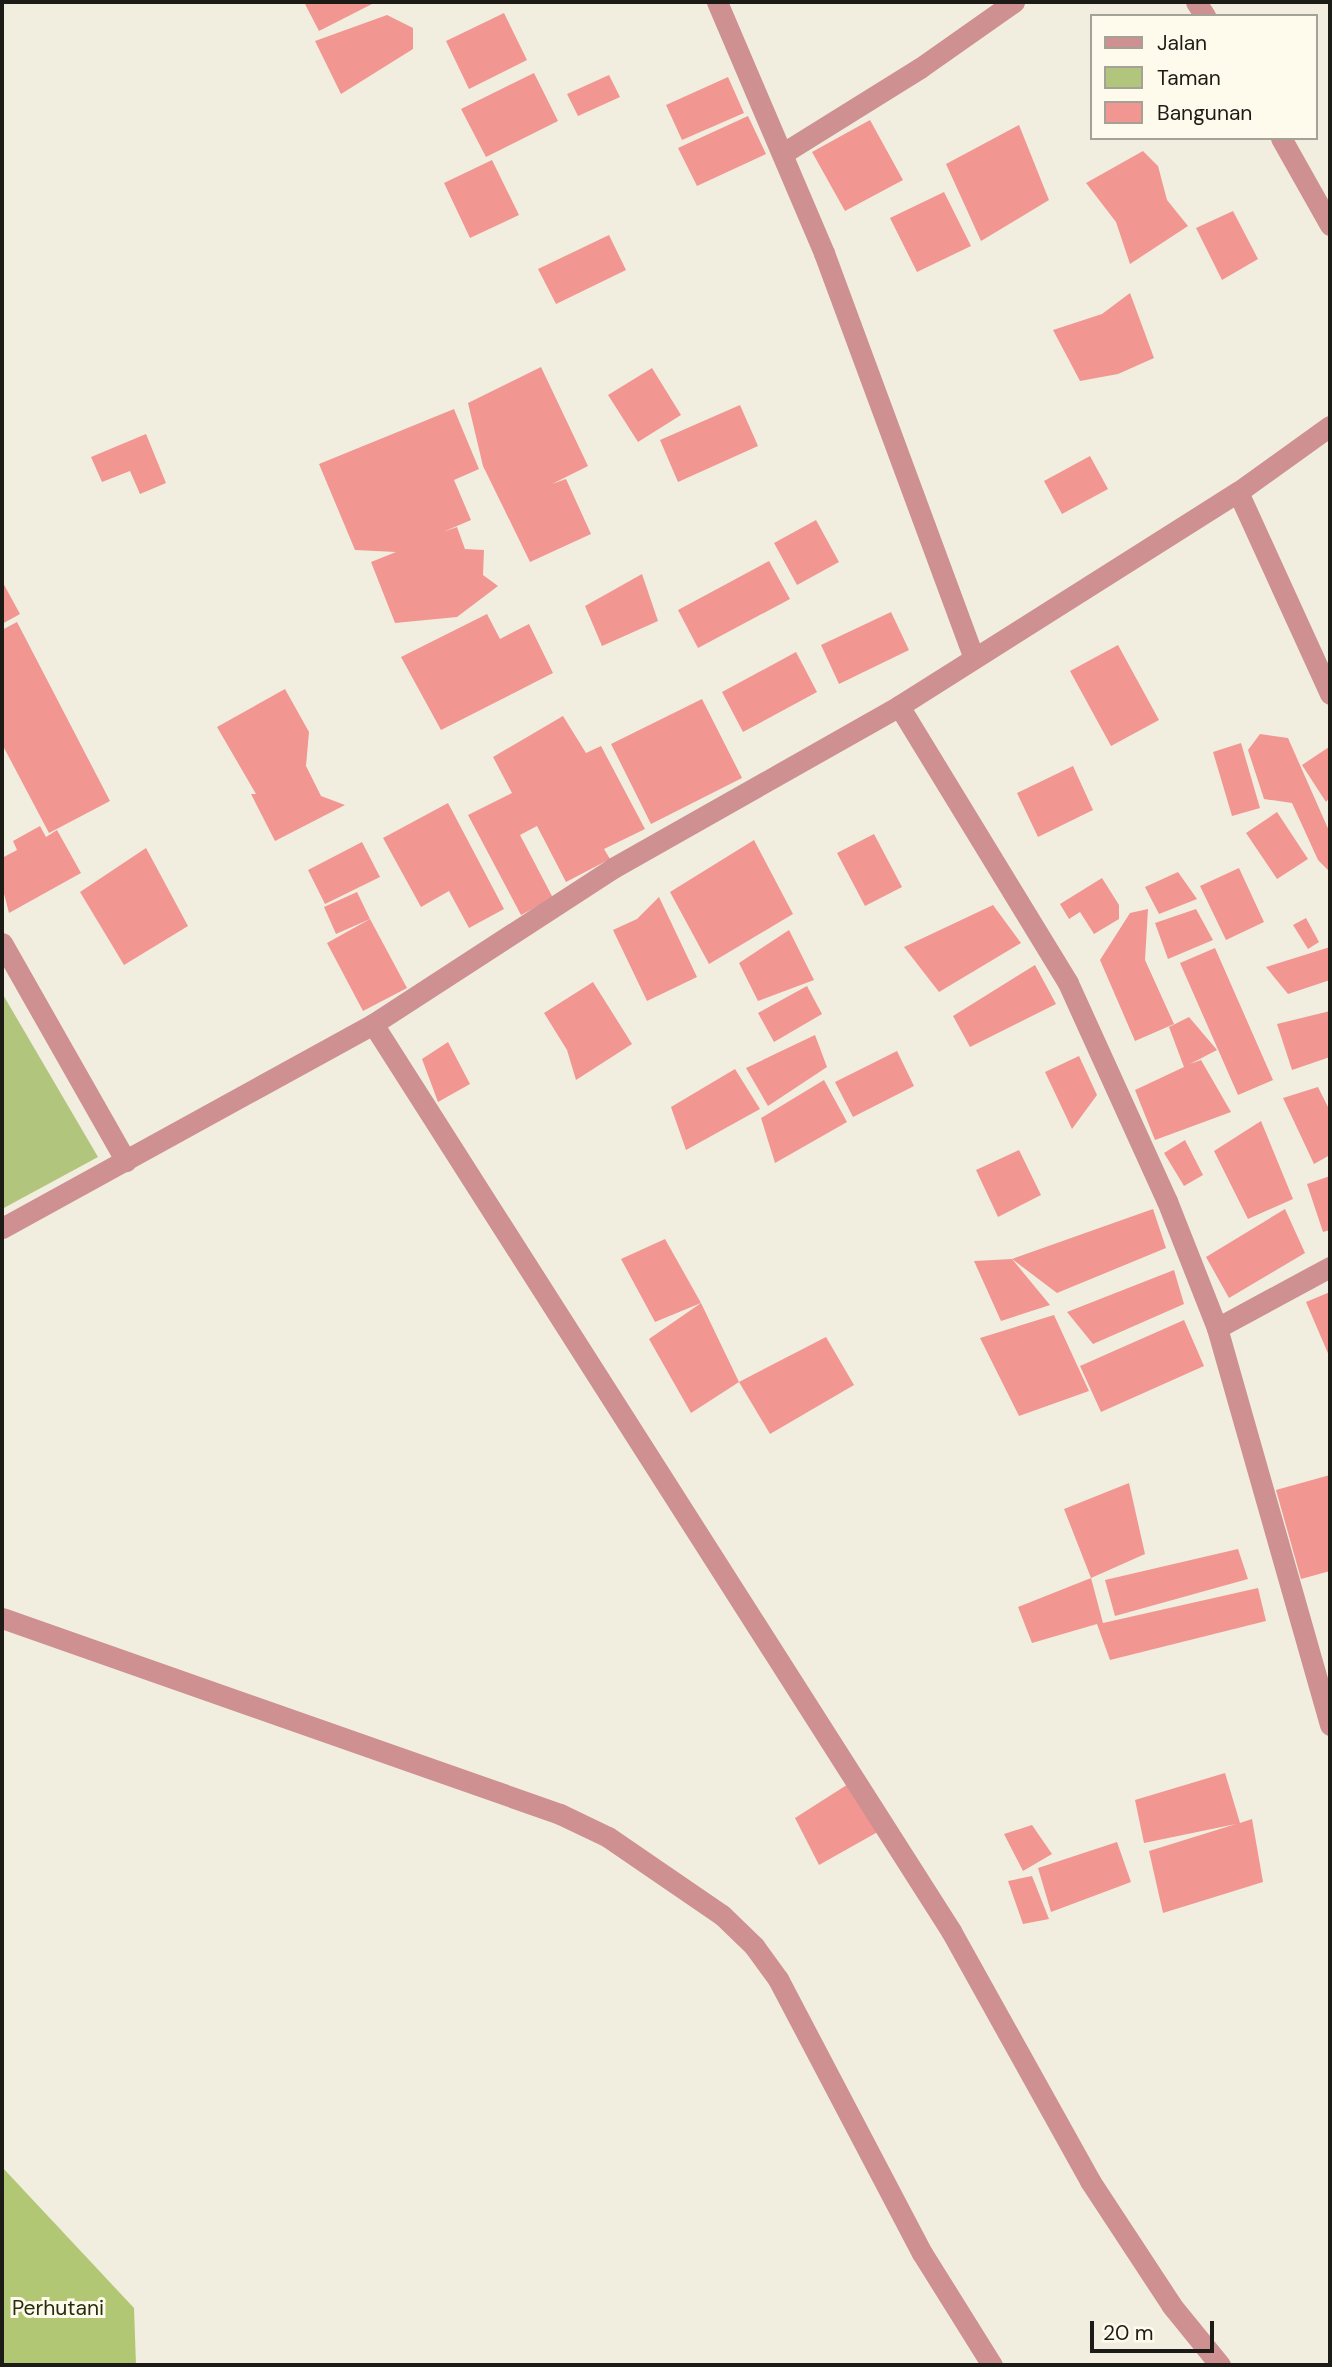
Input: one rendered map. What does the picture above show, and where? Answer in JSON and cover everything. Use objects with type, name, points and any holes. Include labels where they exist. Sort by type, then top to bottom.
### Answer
[{"type":"street","points":[[717,2],[785,152],[974,658]]},
{"type":"street","points":[[785,152],[920,68],[1014,2]]},
{"type":"street","points":[[1282,140],[1330,225]]},
{"type":"street","points":[[2,1228],[373,1024],[613,868],[899,706],[1238,492],[1330,426]]},
{"type":"street","points":[[1238,492],[1330,694]]},
{"type":"street","points":[[899,706],[1068,983],[1167,1201],[1217,1328],[1328,1711]]},
{"type":"street","points":[[2,943],[126,1161]]},
{"type":"street","points":[[373,1024],[951,1931],[1090,2181],[1172,2306],[1220,2365]]},
{"type":"street","points":[[1217,1328],[1330,1267]]},
{"type":"street","points":[[2,1618],[560,1814],[608,1837],[722,1916],[754,1946],[778,1979],[922,2253],[992,2365]]},
{"type":"green space","points":[[2,993],[98,1157],[2,1209]]},
{"type":"green space","name":"Perhutani","points":[[2,2167],[134,2308],[136,2365],[2,2365]]},
{"type":"building","points":[[304,2],[376,2],[319,31]]},
{"type":"building","points":[[504,13],[527,60],[469,89],[446,41]]},
{"type":"building","points":[[387,15],[413,28],[413,49],[341,94],[315,41]]},
{"type":"building","points":[[534,73],[558,121],[486,157],[461,109]]},
{"type":"building","points":[[609,75],[620,97],[578,116],[567,94]]},
{"type":"building","points":[[728,77],[744,113],[682,140],[666,105]]},
{"type":"building","points":[[748,116],[766,154],[697,186],[678,148]]},
{"type":"building","points":[[870,120],[903,180],[845,211],[812,152]]},
{"type":"building","points":[[1019,125],[1049,200],[981,241],[946,164]]},
{"type":"building","points":[[1143,151],[1158,166],[1167,200],[1188,226],[1130,264],[1116,222],[1086,183]]},
{"type":"building","points":[[492,160],[519,215],[470,238],[444,183]]},
{"type":"building","points":[[944,192],[971,246],[917,272],[890,218]]},
{"type":"building","points":[[1233,211],[1258,259],[1222,280],[1196,228]]},
{"type":"building","points":[[609,235],[626,270],[556,304],[538,269]]},
{"type":"building","points":[[1130,293],[1154,358],[1118,374],[1080,381],[1053,330],[1102,314]]},
{"type":"building","points":[[541,367],[588,466],[552,484],[566,479],[591,534],[530,562],[483,466],[468,403]]},
{"type":"building","points":[[652,368],[681,415],[638,442],[608,395]]},
{"type":"building","points":[[740,405],[758,446],[678,482],[660,440]]},
{"type":"building","points":[[454,409],[479,469],[454,480],[471,520],[443,532],[457,527],[465,549],[484,550],[483,575],[498,586],[457,617],[395,623],[371,562],[396,552],[355,550],[319,464]]},
{"type":"building","points":[[146,434],[166,483],[140,494],[130,471],[102,482],[91,457]]},
{"type":"building","points":[[1090,456],[1108,489],[1062,514],[1044,481]]},
{"type":"building","points":[[816,520],[839,562],[797,585],[774,543]]},
{"type":"building","points":[[769,561],[790,599],[698,648],[678,610]]},
{"type":"building","points":[[642,574],[658,621],[602,646],[585,606]]},
{"type":"building","points":[[2,581],[20,614],[2,624]]},
{"type":"building","points":[[891,612],[909,650],[839,684],[821,645]]},
{"type":"building","points":[[487,614],[500,639],[529,624],[553,673],[441,730],[401,657]]},
{"type":"building","points":[[17,622],[110,801],[49,833],[2,744],[2,630]]},
{"type":"building","points":[[1118,645],[1159,720],[1111,746],[1070,671]]},
{"type":"building","points":[[796,652],[817,692],[743,732],[722,692]]},
{"type":"building","points":[[285,689],[309,732],[306,766],[321,796],[345,805],[275,841],[251,794],[256,794],[217,727]]},
{"type":"building","points":[[702,699],[742,778],[651,824],[611,744]]},
{"type":"building","points":[[563,716],[586,753],[601,746],[645,829],[604,849],[610,859],[566,882],[537,826],[520,835],[553,898],[521,915],[468,815],[512,793],[493,757]]},
{"type":"building","points":[[1260,734],[1288,738],[1330,833],[1330,872],[1318,860],[1292,803],[1264,799],[1248,750]]},
{"type":"building","points":[[1241,743],[1260,808],[1232,816],[1213,752]]},
{"type":"building","points":[[1329,747],[1330,797],[1326,802],[1302,765]]},
{"type":"building","points":[[1073,766],[1093,810],[1038,837],[1017,793]]},
{"type":"building","points":[[448,803],[504,909],[469,928],[449,891],[421,907],[383,838]]},
{"type":"building","points":[[1277,812],[1308,859],[1277,879],[1246,833]]},
{"type":"building","points":[[40,826],[46,837],[57,830],[81,873],[9,913],[2,886],[2,858],[17,850],[13,841]]},
{"type":"building","points":[[874,834],[902,887],[865,906],[837,853]]},
{"type":"building","points":[[754,840],[793,914],[709,964],[670,892]]},
{"type":"building","points":[[362,842],[380,877],[325,904],[308,870]]},
{"type":"building","points":[[146,848],[188,926],[124,965],[80,892]]},
{"type":"building","points":[[1239,868],[1264,922],[1226,940],[1200,886]]},
{"type":"building","points":[[1178,872],[1197,899],[1159,914],[1145,887]]},
{"type":"building","points":[[1102,878],[1119,905],[1119,919],[1094,934],[1080,912],[1069,919],[1060,904]]},
{"type":"building","points":[[357,892],[370,919],[336,934],[324,907]]},
{"type":"building","points":[[659,897],[697,977],[647,1001],[613,930],[637,919]]},
{"type":"building","points":[[993,905],[1021,943],[939,992],[904,947]]},
{"type":"building","points":[[1148,909],[1145,960],[1174,1024],[1135,1041],[1100,960],[1130,913]]},
{"type":"building","points":[[1196,909],[1213,940],[1168,959],[1155,923]]},
{"type":"building","points":[[1306,918],[1319,942],[1308,949],[1293,925]]},
{"type":"building","points":[[370,919],[407,988],[363,1011],[327,943]]},
{"type":"building","points":[[789,930],[814,980],[758,1001],[739,963]]},
{"type":"building","points":[[1330,947],[1330,980],[1288,994],[1266,967]]},
{"type":"building","points":[[1215,948],[1273,1080],[1238,1095],[1180,963]]},
{"type":"building","points":[[1035,965],[1056,1004],[970,1047],[953,1016]]},
{"type":"building","points":[[593,982],[632,1044],[576,1080],[567,1050],[544,1013]]},
{"type":"building","points":[[807,986],[822,1014],[774,1042],[758,1013]]},
{"type":"building","points":[[1330,1011],[1330,1057],[1292,1070],[1277,1024]]},
{"type":"building","points":[[1189,1017],[1217,1050],[1190,1064],[1201,1060],[1231,1112],[1155,1140],[1135,1090],[1184,1067],[1169,1027]]},
{"type":"building","points":[[815,1035],[827,1067],[768,1106],[746,1068]]},
{"type":"building","points":[[448,1042],[470,1084],[438,1102],[422,1059]]},
{"type":"building","points":[[897,1051],[914,1086],[853,1117],[835,1082]]},
{"type":"building","points":[[1079,1056],[1097,1095],[1072,1129],[1045,1072]]},
{"type":"building","points":[[735,1069],[760,1109],[686,1150],[671,1107]]},
{"type":"building","points":[[824,1080],[847,1122],[775,1163],[761,1118]]},
{"type":"building","points":[[1318,1087],[1330,1111],[1330,1155],[1314,1164],[1283,1098]]},
{"type":"building","points":[[1261,1121],[1293,1199],[1248,1219],[1214,1151]]},
{"type":"building","points":[[1185,1140],[1203,1175],[1184,1186],[1164,1153]]},
{"type":"building","points":[[1019,1150],[1041,1195],[998,1217],[976,1170]]},
{"type":"building","points":[[1330,1176],[1330,1230],[1323,1232],[1307,1184]]},
{"type":"building","points":[[1153,1209],[1166,1248],[1057,1293],[1012,1259]]},
{"type":"building","points":[[1285,1209],[1305,1253],[1229,1298],[1206,1257]]},
{"type":"building","points":[[665,1239],[701,1303],[655,1322],[621,1259]]},
{"type":"building","points":[[1012,1259],[1050,1305],[1001,1321],[974,1261]]},
{"type":"building","points":[[1174,1270],[1184,1304],[1093,1344],[1067,1312]]},
{"type":"building","points":[[1330,1292],[1330,1358],[1306,1302]]},
{"type":"building","points":[[701,1303],[739,1382],[691,1413],[649,1339]]},
{"type":"building","points":[[1054,1315],[1089,1391],[1019,1416],[980,1338]]},
{"type":"building","points":[[1184,1320],[1204,1366],[1101,1412],[1080,1366]]},
{"type":"building","points":[[826,1337],[854,1385],[770,1434],[739,1382]]},
{"type":"building","points":[[1330,1475],[1330,1571],[1301,1579],[1276,1490]]},
{"type":"building","points":[[1129,1483],[1145,1554],[1091,1578],[1064,1509]]},
{"type":"building","points":[[1238,1549],[1248,1579],[1115,1616],[1105,1580]]},
{"type":"building","points":[[1091,1578],[1103,1623],[1258,1588],[1266,1621],[1110,1660],[1097,1624],[1032,1643],[1018,1607]]},
{"type":"building","points":[[1225,1773],[1240,1823],[1252,1819],[1263,1882],[1163,1913],[1149,1851],[1236,1824],[1144,1843],[1135,1800]]},
{"type":"building","points":[[853,1781],[883,1829],[819,1865],[795,1818]]},
{"type":"building","points":[[1032,1825],[1052,1854],[1023,1871],[1004,1834]]},
{"type":"building","points":[[1117,1842],[1131,1882],[1051,1912],[1038,1868]]},
{"type":"building","points":[[1032,1876],[1049,1919],[1023,1924],[1008,1881]]}]
